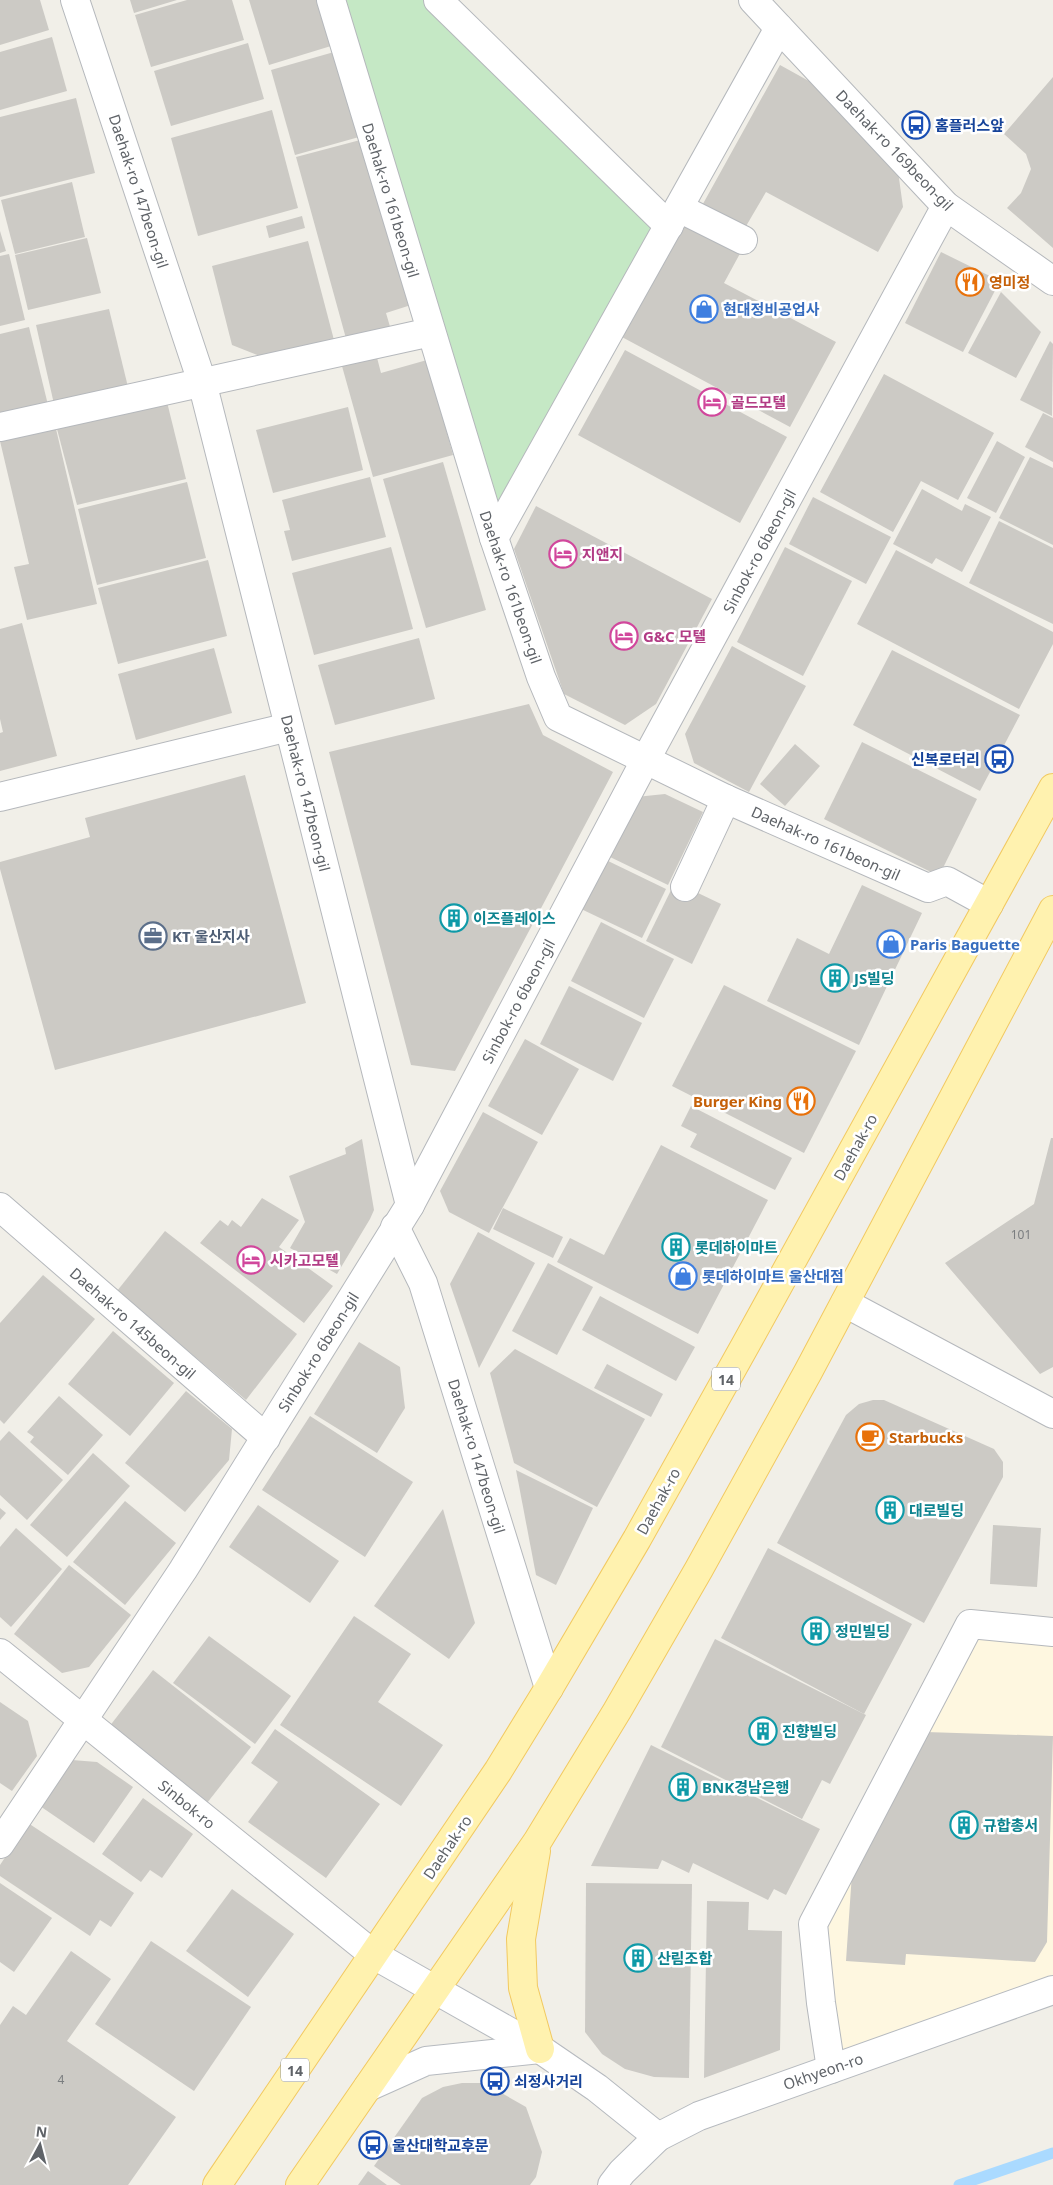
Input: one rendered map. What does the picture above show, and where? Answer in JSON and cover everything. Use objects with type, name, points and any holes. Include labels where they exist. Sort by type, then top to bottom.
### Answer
[{"type":"main road","name":"Daehak-ro","points":[[217,2185],[498,1771],[549,1688],[675,1471],[1053,788]]},
{"type":"main road","points":[[300,2185],[537,1842],[700,1569],[845,1303],[1053,910]]},
{"type":"main road","points":[[537,1842],[520,1939],[524,1988],[540,2049]]},
{"type":"street","name":"Daehak-ro 147beon-gil","points":[[75,0],[202,382],[410,1204]]},
{"type":"street","name":"Daehak-ro 161beon-gil","points":[[331,0],[494,538],[558,718],[726,799],[928,888],[947,882],[989,904]]},
{"type":"street","points":[[438,0],[674,217],[743,240]]},
{"type":"street","name":"Daehak-ro 169beon-gil","points":[[753,0],[946,206],[1053,281]]},
{"type":"street","points":[[494,538],[779,28]]},
{"type":"street","name":"Sinbok-ro 6beon-gil","points":[[0,1844],[183,1570],[410,1204],[646,759],[946,206]]},
{"type":"street","points":[[0,427],[431,332]]},
{"type":"street","points":[[0,797],[289,727]]},
{"type":"street","points":[[685,887],[726,799]]},
{"type":"street","name":"Daehak-ro 145beon-gil","points":[[0,1208],[266,1438]]},
{"type":"street","name":"Daehak-ro 147beon-gil","points":[[395,1227],[423,1283],[549,1688]]},
{"type":"street","points":[[845,1303],[1053,1414]]},
{"type":"street","points":[[831,2069],[821,2003],[813,1924],[970,1624],[1053,1632]]},
{"type":"street","name":"Sinbok-ro","points":[[0,1653],[374,1955],[540,2049],[597,2088],[658,2138]]},
{"type":"street","name":"Okhyeon-ro","points":[[612,2185],[622,2172],[658,2138],[699,2116],[1053,1990]]},
{"type":"street","points":[[368,2087],[426,2061],[540,2049]]},
{"type":"shaded area","name":"규합총서","points":[[974,1638],[1053,1644],[1053,1982],[872,2048],[842,2050],[833,1989],[828,1916]]},
{"type":"green space","points":[[331,0],[438,0],[669,226],[494,538]]},
{"type":"building","points":[[0,0],[40,0],[49,30],[0,45]]},
{"type":"building","points":[[130,0],[177,0],[134,13]]},
{"type":"building","points":[[187,0],[232,0],[244,40],[151,67],[135,15]]},
{"type":"building","points":[[249,0],[317,0],[331,46],[269,65]]},
{"type":"building","points":[[52,37],[67,91],[0,110],[0,52]]},
{"type":"building","points":[[248,43],[264,99],[171,126],[154,71]]},
{"type":"building","points":[[334,52],[359,137],[295,155],[271,70]]},
{"type":"building","points":[[780,65],[836,96],[897,164],[903,207],[878,252],[766,192],[742,233],[699,211]]},
{"type":"building","points":[[1053,77],[1053,248],[1007,208],[1021,193],[1031,169],[1026,154],[1004,134]]},
{"type":"building","points":[[76,98],[95,173],[0,197],[0,117]]},
{"type":"building","points":[[272,110],[298,208],[198,236],[171,138]]},
{"type":"building","points":[[364,139],[411,305],[386,313],[391,330],[347,342],[296,157]]},
{"type":"building","points":[[72,182],[85,237],[15,254],[1,200]]},
{"type":"building","points":[[302,216],[305,228],[269,238],[266,226]]},
{"type":"building","name":"현대정비공업사","points":[[684,217],[743,248],[724,283],[836,342],[790,427],[620,336]]},
{"type":"building","points":[[0,231],[6,251],[0,253]]},
{"type":"building","points":[[87,238],[101,293],[28,310],[15,255]]},
{"type":"building","points":[[308,241],[334,340],[265,358],[232,345],[212,266]]},
{"type":"building","points":[[941,252],[1000,281],[963,352],[905,323]]},
{"type":"building","points":[[9,254],[25,320],[0,326],[0,256]]},
{"type":"building","points":[[1001,292],[1041,332],[1016,378],[968,353]]},
{"type":"building","points":[[109,309],[128,387],[54,404],[36,325]]},
{"type":"building","points":[[29,327],[48,405],[0,416],[0,334]]},
{"type":"building","points":[[1050,341],[1053,344],[1052,416],[1020,400]]},
{"type":"building","points":[[375,350],[381,373],[427,360],[453,455],[373,477],[340,359]]},
{"type":"building","points":[[625,350],[787,437],[740,523],[578,435]]},
{"type":"building","points":[[884,374],[994,433],[958,500],[921,481],[893,532],[820,492]]},
{"type":"building","points":[[167,402],[186,479],[77,505],[57,429]]},
{"type":"building","points":[[348,407],[363,470],[273,493],[256,430]]},
{"type":"building","points":[[1043,413],[1053,418],[1053,462],[1025,447]]},
{"type":"building","points":[[56,429],[97,604],[27,620],[14,567],[29,564],[0,441]]},
{"type":"building","points":[[997,441],[1025,457],[996,513],[967,498]]},
{"type":"building","points":[[1030,457],[1053,468],[1053,545],[999,518]]},
{"type":"building","points":[[443,462],[486,610],[426,628],[383,479]]},
{"type":"building","points":[[370,477],[386,537],[292,561],[284,531],[290,530],[282,500]]},
{"type":"building","points":[[187,482],[206,558],[97,585],[78,509]]},
{"type":"building","points":[[922,489],[962,511],[965,504],[991,517],[962,572],[936,558],[932,564],[893,544]]},
{"type":"building","points":[[813,497],[891,537],[866,584],[789,544]]},
{"type":"building","points":[[536,506],[712,599],[656,704],[625,725],[564,694],[514,549]]},
{"type":"building","points":[[999,521],[1053,548],[1053,624],[969,583]]},
{"type":"building","points":[[391,547],[413,629],[314,655],[292,573]]},
{"type":"building","points":[[785,547],[852,581],[803,676],[737,642]]},
{"type":"building","points":[[896,550],[1053,632],[1053,644],[1019,709],[857,624]]},
{"type":"building","points":[[208,560],[227,636],[118,664],[98,588]]},
{"type":"building","points":[[22,623],[57,756],[0,771],[0,733],[3,732],[0,719],[0,629]]},
{"type":"building","points":[[419,638],[435,699],[335,725],[318,665]]},
{"type":"building","points":[[732,646],[806,686],[749,792],[694,763],[685,734]]},
{"type":"building","points":[[214,648],[232,713],[136,740],[118,674]]},
{"type":"building","points":[[892,650],[1020,715],[980,791],[853,725]]},
{"type":"building","name":"이즈플레이스","points":[[529,704],[543,735],[613,772],[455,1071],[411,1065],[329,752]]},
{"type":"building","points":[[862,742],[977,799],[939,876],[824,819]]},
{"type":"building","points":[[795,744],[820,766],[785,806],[760,784]]},
{"type":"building","name":"KT 울산지사","points":[[245,775],[306,1003],[55,1070],[0,869],[0,862],[90,837],[85,818]]},
{"type":"building","points":[[665,794],[703,812],[668,885],[608,856],[636,797]]},
{"type":"building","points":[[604,859],[666,889],[642,938],[579,908]]},
{"type":"building","points":[[675,882],[721,904],[692,964],[646,941]]},
{"type":"building","name":"JS빌딩","points":[[862,885],[922,913],[859,1045],[767,1001],[797,938],[829,954]]},
{"type":"building","points":[[601,922],[674,959],[644,1018],[571,981]]},
{"type":"building","points":[[724,985],[856,1051],[804,1153],[672,1086]]},
{"type":"building","points":[[569,986],[642,1023],[613,1081],[540,1044]]},
{"type":"building","points":[[525,1039],[579,1069],[542,1135],[488,1106]]},
{"type":"building","points":[[691,1106],[792,1158],[775,1190],[690,1147],[697,1134],[681,1126]]},
{"type":"building","points":[[483,1112],[538,1142],[489,1233],[449,1212],[440,1191]]},
{"type":"building","points":[[1051,1138],[1053,1138],[1053,1367],[1040,1374],[945,1263],[1034,1204]]},
{"type":"building","points":[[362,1139],[374,1210],[337,1274],[290,1248],[305,1222],[289,1176],[346,1154],[345,1148]]},
{"type":"building","name":"롯데하이마트","points":[[661,1145],[768,1200],[698,1334],[557,1262],[570,1238],[604,1255]]},
{"type":"building","points":[[262,1198],[299,1220],[279,1247],[333,1286],[304,1323],[200,1243],[220,1220],[228,1226],[232,1220],[241,1227]]},
{"type":"building","points":[[503,1208],[563,1237],[553,1258],[493,1229]]},
{"type":"building","points":[[165,1231],[297,1334],[246,1400],[117,1291]]},
{"type":"building","points":[[478,1232],[535,1263],[479,1368],[450,1284]]},
{"type":"building","points":[[548,1263],[593,1287],[557,1355],[512,1331]]},
{"type":"building","points":[[43,1275],[95,1319],[4,1424],[0,1420],[0,1323]]},
{"type":"building","points":[[600,1296],[695,1347],[676,1381],[582,1330]]},
{"type":"building","points":[[113,1331],[174,1383],[130,1436],[68,1384]]},
{"type":"building","points":[[359,1342],[400,1367],[405,1408],[377,1453],[314,1414]]},
{"type":"building","points":[[515,1349],[645,1419],[597,1507],[514,1463],[490,1373]]},
{"type":"building","points":[[607,1364],[663,1394],[651,1417],[594,1388]]},
{"type":"building","points":[[186,1391],[232,1429],[229,1460],[185,1512],[125,1463]]},
{"type":"building","points":[[59,1396],[103,1435],[68,1475],[30,1442],[34,1437],[27,1432]]},
{"type":"building","name":"대로빌딩","points":[[873,1400],[884,1400],[994,1449],[1003,1462],[1003,1477],[924,1623],[777,1543],[846,1415],[859,1404]]},
{"type":"building","points":[[310,1416],[413,1482],[365,1557],[262,1490]]},
{"type":"building","points":[[9,1431],[63,1480],[27,1520],[0,1495],[0,1441]]},
{"type":"building","points":[[93,1453],[130,1486],[67,1557],[30,1525]]},
{"type":"building","points":[[516,1470],[593,1508],[556,1585],[536,1575]]},
{"type":"building","points":[[125,1501],[176,1543],[125,1605],[73,1562]]},
{"type":"building","points":[[258,1505],[339,1561],[310,1603],[229,1547]]},
{"type":"building","points":[[0,1508],[6,1513],[0,1520]]},
{"type":"building","points":[[443,1509],[475,1623],[449,1659],[374,1606]]},
{"type":"building","points":[[993,1525],[1041,1528],[1037,1587],[990,1584]]},
{"type":"building","points":[[16,1528],[62,1569],[11,1627],[0,1617],[0,1547]]},
{"type":"building","name":"정민빌딩","points":[[768,1548],[912,1624],[864,1714],[721,1638]]},
{"type":"building","points":[[69,1565],[131,1615],[89,1667],[62,1673],[14,1634]]},
{"type":"building","points":[[354,1616],[411,1654],[378,1702],[443,1745],[401,1806],[280,1725]]},
{"type":"building","points":[[209,1636],[291,1696],[255,1744],[173,1683]]},
{"type":"building","name":"진향빌딩","points":[[715,1639],[866,1715],[830,1784],[822,1780],[802,1819],[661,1747]]},
{"type":"building","points":[[153,1670],[251,1747],[207,1803],[109,1727]]},
{"type":"building","points":[[0,1702],[28,1721],[37,1756],[12,1791],[0,1783]]},
{"type":"building","points":[[275,1729],[380,1804],[326,1878],[248,1822],[278,1782],[251,1763]]},
{"type":"building","name":"규합총서","points":[[926,1732],[1053,1736],[1047,1942],[1035,1962],[906,1954],[905,1965],[846,1961],[852,1873]]},
{"type":"building","name":"BNK경남은행","points":[[651,1745],[820,1829],[786,1895],[774,1889],[768,1900],[693,1863],[689,1873],[662,1860],[658,1869],[591,1866]]},
{"type":"building","points":[[72,1760],[97,1762],[133,1787],[94,1843],[40,1806]]},
{"type":"building","points":[[143,1798],[193,1834],[162,1878],[150,1870],[141,1882],[102,1854]]},
{"type":"building","points":[[28,1823],[134,1893],[111,1927],[100,1920],[90,1936],[0,1876],[0,1865]]},
{"type":"building","points":[[0,1883],[52,1918],[14,1972],[0,1962]]},
{"type":"building","name":"산림조합","points":[[586,1883],[692,1884],[689,2078],[654,2077],[625,2069],[602,2054],[585,2032]]},
{"type":"building","points":[[232,1889],[294,1934],[248,1997],[186,1951]]},
{"type":"building","points":[[707,1901],[749,1902],[748,1930],[782,1931],[780,2050],[704,2078]]},
{"type":"building","points":[[151,1941],[251,2007],[194,2091],[95,2024]]},
{"type":"building","points":[[71,1951],[111,1979],[67,2041],[176,2117],[128,2185],[0,2185],[0,2025],[13,2006],[26,2015]]},
{"type":"building","points":[[462,2083],[484,2083],[526,2107],[542,2152],[536,2177],[530,2185],[401,2185],[374,2166],[422,2098],[443,2087]]},
{"type":"building","points":[[368,2171],[387,2185],[358,2185]]},
{"type":"waterway","points":[[959,2185],[1053,2153]]},
{"type":"place","name":"홈플러스앞","points":[[916,125]]},
{"type":"place","name":"영미정","points":[[970,282]]},
{"type":"place","name":"현대정비공업사","points":[[704,309]]},
{"type":"place","name":"골드모텔","points":[[712,402]]},
{"type":"place","name":"지앤지","points":[[563,554]]},
{"type":"place","name":"G&C 모텔","points":[[624,636]]},
{"type":"place","name":"신복로터리","points":[[999,759]]},
{"type":"place","name":"이즈플레이스","points":[[454,918]]},
{"type":"place","name":"KT 울산지사","points":[[153,936]]},
{"type":"place","name":"Paris Baguette","points":[[891,944]]},
{"type":"place","name":"JS빌딩","points":[[835,978]]},
{"type":"place","name":"Burger King","points":[[801,1101]]},
{"type":"place","name":"롯데하이마트","points":[[676,1247]]},
{"type":"place","name":"시카고모텔","points":[[251,1260]]},
{"type":"place","name":"롯데하이마트 울산대점","points":[[683,1276]]},
{"type":"place","name":"Starbucks","points":[[870,1437]]},
{"type":"place","name":"대로빌딩","points":[[890,1510]]},
{"type":"place","name":"정민빌딩","points":[[816,1631]]},
{"type":"place","name":"진향빌딩","points":[[763,1731]]},
{"type":"place","name":"BNK경남은행","points":[[683,1787]]},
{"type":"place","name":"규합총서","points":[[964,1825]]},
{"type":"place","name":"산림조합","points":[[638,1958]]},
{"type":"place","name":"쇠정사거리","points":[[495,2081]]},
{"type":"place","name":"울산대학교후문","points":[[373,2145]]}]
